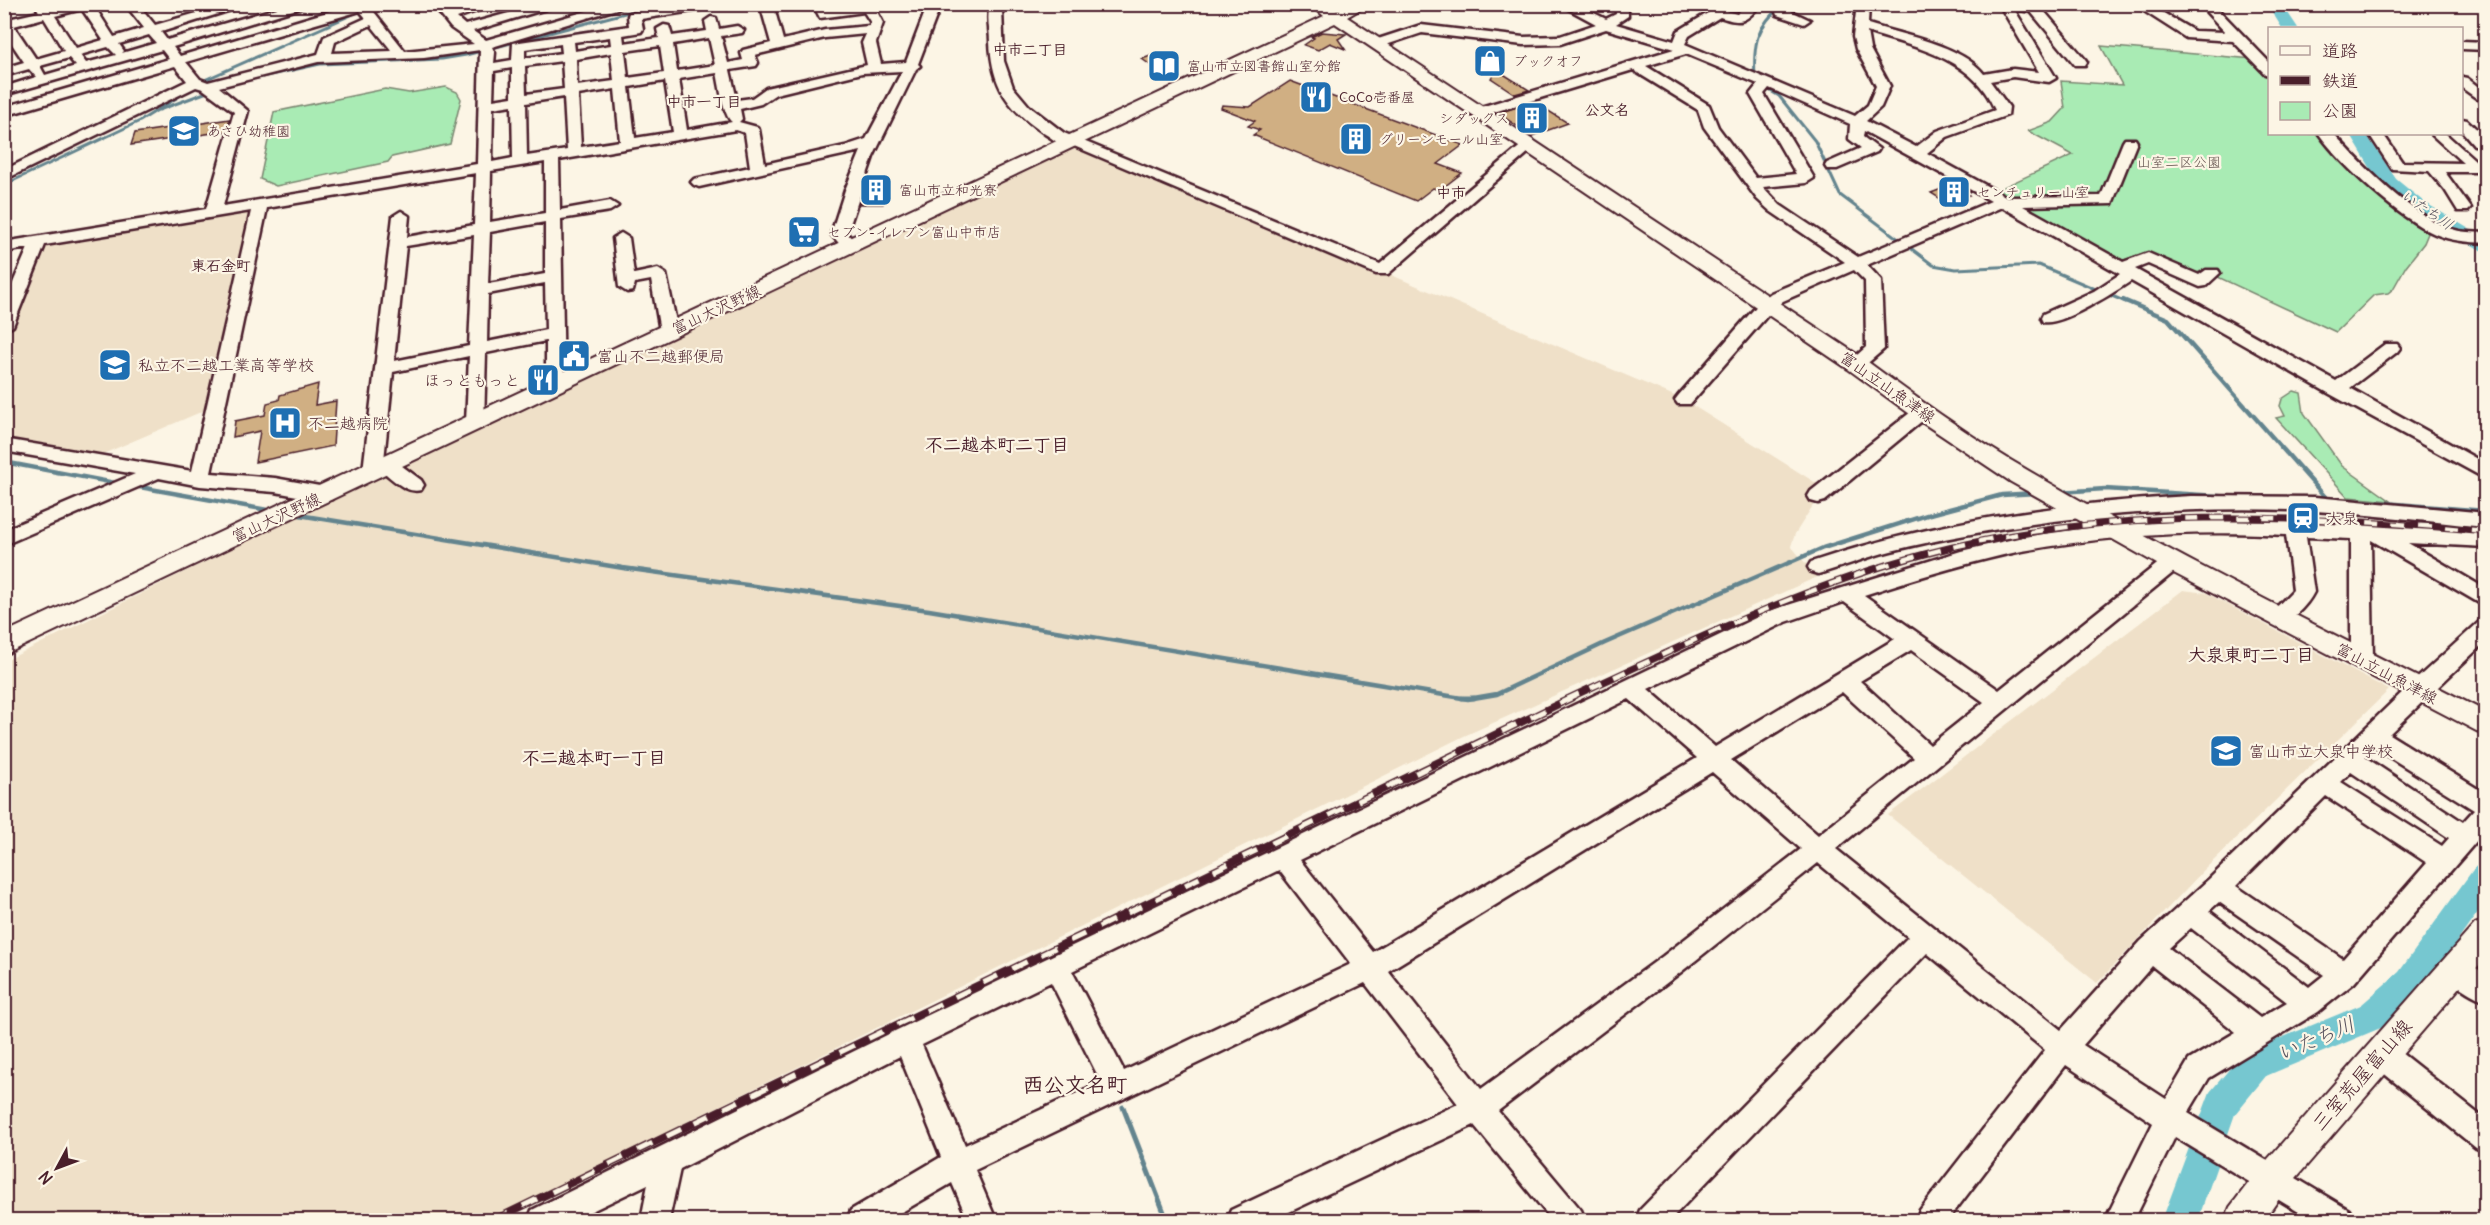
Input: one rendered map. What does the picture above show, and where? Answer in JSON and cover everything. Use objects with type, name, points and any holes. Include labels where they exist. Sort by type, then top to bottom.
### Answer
[{"type":"main road","name":"富山大沢野線","points":[[4,645],[1072,142],[1325,10],[1362,4]]},
{"type":"main road","name":"富山立山魚津線","points":[[1325,10],[1767,304],[2002,465],[2173,562],[2486,725]]},
{"type":"main road","name":"三室荒屋富山線","points":[[2243,1221],[2272,1180],[2486,934]]},
{"type":"street","points":[[131,4],[176,62],[202,84],[241,111],[213,213]]},
{"type":"street","points":[[4,72],[152,30],[207,9],[244,4]]},
{"type":"street","points":[[4,91],[307,4]]},
{"type":"street","points":[[438,4],[463,30],[484,45],[488,53],[475,423]]},
{"type":"street","points":[[463,30],[528,8],[557,4]]},
{"type":"street","points":[[580,4],[590,15]]},
{"type":"street","points":[[520,161],[518,46],[636,29],[634,16],[712,4]]},
{"type":"street","points":[[765,4],[778,46]]},
{"type":"street","points":[[819,4],[825,15],[867,6],[877,23],[869,43],[875,68]]},
{"type":"street","points":[[850,246],[839,234],[873,142],[913,66],[926,36],[935,4]]},
{"type":"street","points":[[991,4],[996,9],[994,18],[997,62],[1001,77],[1009,92],[1040,125],[1072,142],[1382,271],[1529,146]]},
{"type":"street","points":[[1565,4],[1612,27],[1682,48],[1857,122],[1917,153],[2486,473]]},
{"type":"street","points":[[1377,44],[1421,28],[1523,41],[1560,40],[1593,31],[1605,22],[1622,16],[1622,4]]},
{"type":"street","points":[[1705,4],[1701,8],[1739,19],[1755,4]]},
{"type":"street","points":[[1790,4],[1782,12],[1804,20]]},
{"type":"street","points":[[2142,6],[2180,6],[2180,4]]},
{"type":"street","points":[[2205,4],[2268,69]]},
{"type":"street","points":[[54,98],[5,24],[44,9],[86,5],[133,74]]},
{"type":"street","points":[[6,108],[54,98],[365,5],[401,54]]},
{"type":"street","points":[[4,176],[202,84],[324,58],[451,52],[484,45],[622,5]]},
{"type":"street","points":[[706,5],[736,126]]},
{"type":"street","points":[[2006,5],[2031,6],[2036,9],[2079,62]]},
{"type":"street","points":[[1980,79],[2013,73],[2049,78],[2006,5]]},
{"type":"street","points":[[448,16],[482,6],[491,22]]},
{"type":"street","points":[[1832,166],[1872,149],[1856,139],[1857,122],[1874,107],[1883,86],[1863,49],[1858,6]]},
{"type":"street","points":[[2142,6],[2191,35],[2239,37]]},
{"type":"street","points":[[528,8],[544,27]]},
{"type":"street","points":[[44,9],[94,86]]},
{"type":"street","points":[[207,9],[237,44]]},
{"type":"street","points":[[662,12],[681,135]]},
{"type":"street","points":[[1682,48],[1683,34],[1718,13]]},
{"type":"street","points":[[324,58],[329,40],[374,19]]},
{"type":"street","points":[[568,21],[574,152]]},
{"type":"street","points":[[1862,26],[1954,56],[1967,63],[2002,107],[2003,112],[1942,134],[1917,153]]},
{"type":"street","points":[[486,105],[750,63],[748,53],[825,34],[876,29]]},
{"type":"street","points":[[487,68],[737,30]]},
{"type":"street","points":[[616,32],[628,143]]},
{"type":"street","points":[[2463,45],[2486,46]]},
{"type":"street","points":[[1479,112],[1636,66],[1682,48]]},
{"type":"street","points":[[732,106],[756,101],[771,91],[875,68],[913,66]]},
{"type":"street","points":[[1636,66],[1704,108],[1711,127],[1752,183],[1775,208],[1855,262],[1873,280],[1875,349],[1856,364]]},
{"type":"street","points":[[2463,82],[2485,100]]},
{"type":"street","points":[[1752,183],[1806,178],[1757,94],[1766,83]]},
{"type":"street","points":[[2463,100],[2485,100]]},
{"type":"street","points":[[2463,124],[2479,141],[2486,142]]},
{"type":"street","points":[[4,247],[736,126],[752,130],[758,169]]},
{"type":"street","points":[[2327,135],[2379,187],[2421,218],[2457,236],[2486,238]]},
{"type":"street","points":[[2377,135],[2397,165],[2476,168],[2439,135]]},
{"type":"street","points":[[699,182],[849,150],[873,142]]},
{"type":"street","points":[[1684,400],[1767,304],[1785,293],[2001,202],[2107,201],[2130,142]]},
{"type":"street","points":[[552,156],[555,385]]},
{"type":"street","points":[[2434,168],[2451,188],[2463,208]]},
{"type":"street","points":[[200,479],[260,206]]},
{"type":"street","points":[[398,243],[610,206]]},
{"type":"street","points":[[401,216],[384,368],[380,468],[414,485]]},
{"type":"street","points":[[621,238],[626,283],[658,274],[669,331]]},
{"type":"street","points":[[4,326],[39,241]]},
{"type":"street","points":[[2049,318],[2100,295],[2125,271],[2148,258],[2200,282],[2212,273]]},
{"type":"street","points":[[480,290],[554,277]]},
{"type":"street","points":[[384,368],[554,334]]},
{"type":"street","points":[[2336,390],[2391,348]]},
{"type":"street","points":[[1818,496],[1922,412]]},
{"type":"street","points":[[4,445],[200,479],[275,485],[325,494]]},
{"type":"street","points":[[4,538],[158,472]]},
{"type":"street","points":[[1818,567],[1890,544],[1973,527],[2081,511],[2180,502],[2293,503],[2486,520]]},
{"type":"street","points":[[542,1221],[906,1039],[1779,616],[1961,558],[2013,546],[2102,533],[2201,527],[2295,528],[2486,540]]},
{"type":"street","points":[[2279,616],[2304,592],[2295,528]]},
{"type":"street","points":[[2368,532],[2486,599]]},
{"type":"street","points":[[2362,659],[2368,532]]},
{"type":"street","points":[[1241,1221],[1479,1108],[1672,964],[2173,562]]},
{"type":"street","points":[[1847,594],[2000,702]]},
{"type":"street","points":[[1929,1221],[2063,1048],[2150,949],[2218,887],[2419,690],[2486,628]]},
{"type":"street","points":[[861,1221],[957,1164],[1370,968],[1910,640]]},
{"type":"street","points":[[1844,680],[1930,759]]},
{"type":"street","points":[[1629,687],[1818,849],[2063,1048],[2180,1125],[2338,1221]]},
{"type":"street","points":[[2373,735],[2486,806]]},
{"type":"street","points":[[2350,759],[2465,836]]},
{"type":"street","points":[[2324,783],[2443,860]]},
{"type":"street","points":[[2119,1221],[2180,1125],[2199,1069],[2309,1003],[2344,975],[2486,813]]},
{"type":"street","points":[[1282,856],[1479,1108],[1571,1221]]},
{"type":"street","points":[[2218,887],[2344,975]]},
{"type":"street","points":[[2190,912],[2309,1003]]},
{"type":"street","points":[[1650,1221],[1926,936]]},
{"type":"street","points":[[2150,949],[2258,1033]]},
{"type":"street","points":[[1056,966],[1118,1087]]},
{"type":"street","points":[[2455,967],[2486,989]]},
{"type":"street","points":[[906,1039],[982,1221]]},
{"type":"street","points":[[2381,1054],[2486,1138]]},
{"type":"street","points":[[655,1221],[667,1160]]},
{"type":"shaded area","points":[[1069,143],[1382,271],[1684,400],[1824,488],[1795,534],[1791,546],[1817,577],[1464,736],[490,1220],[5,1220],[5,661],[697,318]]},
{"type":"shaded area","name":"私立不二越工業高等学校","points":[[260,206],[217,405],[89,460],[5,445],[4,326],[39,241]]},
{"type":"shaded area","points":[[2183,590],[2206,593],[2389,690],[2203,871],[2097,983],[1888,815]]},
{"type":"green space","name":"山室二区公園","points":[[2101,46],[2254,59],[2268,75],[2268,135],[2322,135],[2429,231],[2424,243],[2406,266],[2393,289],[2388,293],[2374,295],[2336,332],[2203,270],[2189,274],[2146,252],[2118,262],[1995,191],[2073,155],[2028,131],[2052,122],[2065,108],[2061,81],[2122,85]]},
{"type":"green space","points":[[446,87],[457,92],[461,99],[450,144],[392,157],[388,162],[276,186],[260,179],[274,112],[385,89],[409,93]]},
{"type":"green space","points":[[2294,391],[2301,393],[2304,413],[2342,466],[2391,501],[2348,497],[2276,418],[2285,416],[2280,406],[2282,399]]},
{"type":"building","points":[[1322,32],[1346,34],[1338,39],[1345,49],[1330,43],[1318,50],[1304,45],[1314,38],[1311,37]]},
{"type":"building","name":"富山市立図書館山室分館","points":[[1159,53],[1180,68],[1163,74],[1142,59]]},
{"type":"building","points":[[1497,70],[1529,90],[1515,94],[1491,78]]},
{"type":"building","name":"グリーンモール山室","points":[[1290,81],[1463,145],[1438,164],[1462,173],[1440,190],[1433,188],[1416,201],[1253,135],[1260,130],[1248,126],[1255,121],[1221,108],[1222,105],[1250,107]]},
{"type":"building","name":"シダックス","points":[[1534,102],[1568,123],[1532,136],[1498,113]]},
{"type":"building","name":"あさひ幼稚園","points":[[230,119],[226,131],[131,145],[135,133]]},
{"type":"building","name":"富山市立和光寮","points":[[867,184],[889,184],[883,204],[860,204]]},
{"type":"building","points":[[1952,185],[1969,195],[1947,203],[1931,193]]},
{"type":"building","name":"不二越病院","points":[[318,384],[315,405],[336,401],[333,446],[255,462],[260,431],[233,437],[235,421],[265,415],[267,403],[279,400],[280,395]]},
{"type":"waterway","points":[[243,81],[320,64],[442,59],[466,55],[659,4]]},
{"type":"waterway","points":[[1755,78],[1758,36],[1767,20],[1783,4]]},
{"type":"waterway","name":"いたち川","points":[[2274,4],[2289,27]]},
{"type":"waterway","points":[[200,82],[358,12]]},
{"type":"waterway","points":[[159,110],[226,85]]},
{"type":"waterway","points":[[1764,87],[1779,96],[1815,141],[1840,195],[1933,265],[1956,269],[2039,265],[2126,302]]},
{"type":"waterway","points":[[4,185],[140,121],[186,92]]},
{"type":"waterway","name":"いたち川","points":[[2359,135],[2389,183],[2417,206],[2486,247]]},
{"type":"waterway","points":[[2123,300],[2168,319],[2327,499]]},
{"type":"waterway","points":[[4,462],[120,484]]},
{"type":"waterway","points":[[134,486],[273,511]]},
{"type":"waterway","points":[[2060,492],[2105,489],[2234,497]]},
{"type":"waterway","points":[[1474,698],[1497,694],[1605,643],[1823,548],[1927,515],[2002,495],[2037,493]]},
{"type":"waterway","points":[[2333,499],[2486,511]]},
{"type":"waterway","points":[[293,514],[623,568],[929,610],[1468,699],[1474,698]]},
{"type":"waterway","points":[[1462,698],[1474,698]]},
{"type":"waterway","name":"いたち川","points":[[2180,1220],[2222,1104],[2254,1065],[2372,1016],[2410,982],[2486,876]]},
{"type":"waterway","points":[[1123,1107],[1167,1220]]},
{"type":"railway","points":[[1567,699],[1743,619],[1833,583],[1925,554],[1994,538],[2064,527],[2204,518],[2345,521],[2486,531]]},
{"type":"railway","points":[[494,1220],[1571,698]]},
{"type":"place","name":"ブックオフ","points":[[1490,61]]},
{"type":"place","name":"富山市立図書館山室分館","points":[[1164,66]]},
{"type":"place","name":"CoCo壱番屋","points":[[1316,97]]},
{"type":"place","name":"シダックス","points":[[1532,118]]},
{"type":"place","name":"あさひ幼稚園","points":[[184,131]]},
{"type":"place","name":"グリーンモール山室","points":[[1356,139]]},
{"type":"place","name":"富山市立和光寮","points":[[876,190]]},
{"type":"place","name":"センチュリー山室","points":[[1954,192]]},
{"type":"place","name":"セブン-イレブン富山中市店","points":[[804,232]]},
{"type":"place","name":"富山不二越郵便局","points":[[574,356]]},
{"type":"place","name":"私立不二越工業高等学校","points":[[115,365]]},
{"type":"place","name":"ほっともっと","points":[[543,380]]},
{"type":"place","name":"不二越病院","points":[[285,423]]},
{"type":"place","name":"大泉","points":[[2303,518]]},
{"type":"place","name":"富山市立大泉中学校","points":[[2226,751]]},
{"type":"district","name":"中市二丁目","points":[[1030,50]]},
{"type":"district","name":"中市一丁目","points":[[704,102]]},
{"type":"district","name":"公文名","points":[[1607,110]]},
{"type":"district","name":"中市","points":[[1451,193]]},
{"type":"district","name":"東石金町","points":[[221,266]]},
{"type":"district","name":"不二越本町二丁目","points":[[997,445]]},
{"type":"district","name":"大泉東町二丁目","points":[[2251,655]]},
{"type":"district","name":"不二越本町一丁目","points":[[594,758]]},
{"type":"district","name":"西公文名町","points":[[1075,1085]]}]
